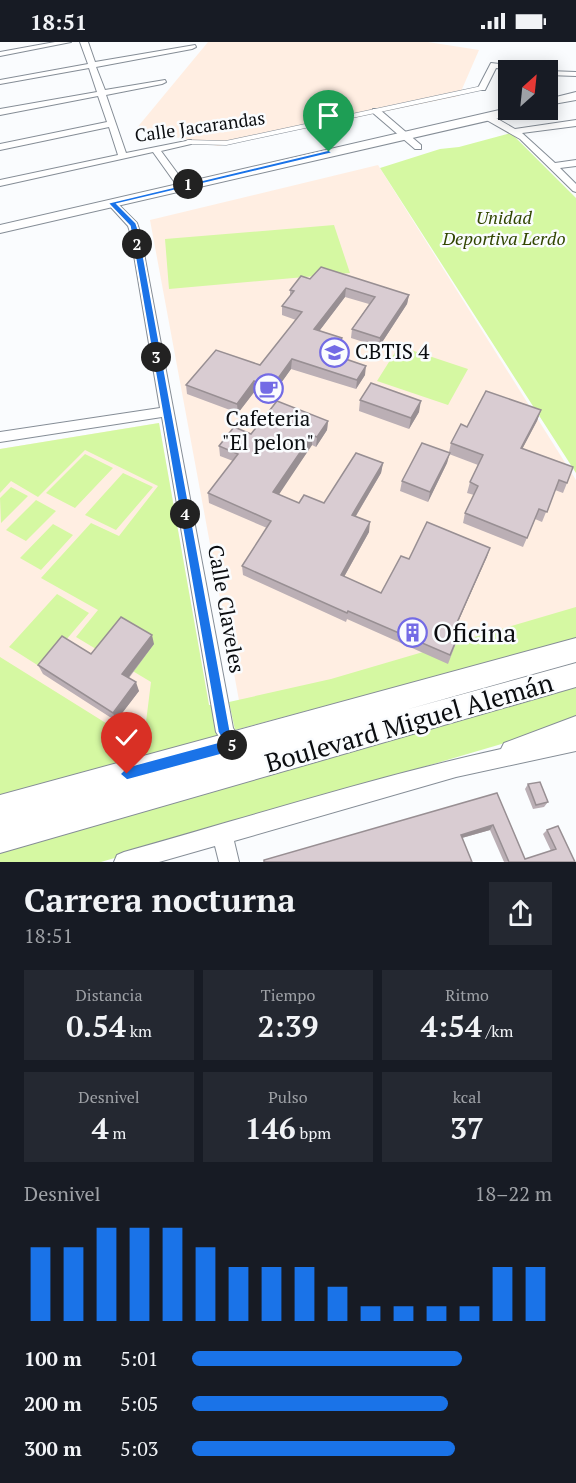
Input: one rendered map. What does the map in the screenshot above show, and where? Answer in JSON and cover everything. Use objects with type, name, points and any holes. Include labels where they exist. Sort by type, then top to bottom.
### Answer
[{"type":"main road","points":[[558,100],[576,96]]},
{"type":"main road","points":[[0,229],[181,185],[498,114]]},
{"type":"main road","name":"Boulevard Miguel Alemán","points":[[0,810],[576,650]]},
{"type":"main road","name":"Boulevard Miguel Alemán","points":[[0,838],[576,675]]},
{"type":"street","points":[[0,54],[67,42]]},
{"type":"street","points":[[84,42],[123,156]]},
{"type":"street","points":[[0,82],[192,47]]},
{"type":"street","name":"Calle Jacarandas","points":[[482,88],[494,66],[498,66]]},
{"type":"street","points":[[558,73],[576,74]]},
{"type":"street","points":[[0,112],[162,82]]},
{"type":"street","points":[[376,111],[418,147]]},
{"type":"street","points":[[486,117],[516,132],[576,189]]},
{"type":"street","points":[[516,132],[576,123]]},
{"type":"street","points":[[0,147],[112,124]]},
{"type":"street","name":"Calle Jacarandas","points":[[0,183],[188,142]]},
{"type":"street","points":[[155,149],[181,185]]},
{"type":"street","points":[[553,166],[576,163]]},
{"type":"street","name":"Calle Claveles","points":[[112,203],[133,225],[135,232],[225,732],[234,744]]},
{"type":"street","points":[[0,437],[166,412]]},
{"type":"street","points":[[456,768],[576,725]]},
{"type":"street","points":[[124,862],[456,768],[576,742]]},
{"type":"street","points":[[222,833],[229,862]]},
{"type":"lane","name":"Calle Jacarandas","points":[[188,142],[226,143],[482,88]]},
{"type":"shaded area","points":[[208,42],[428,42],[479,50],[459,96],[218,146],[136,129]]},
{"type":"shaded area","name":"CBTIS 4","points":[[378,165],[576,480],[576,638],[243,722],[150,220]]},
{"type":"shaded area","points":[[159,423],[215,738],[0,786],[0,449]]},
{"type":"green space","name":"Unidad Deportiva Lerdo","points":[[511,133],[576,198],[576,473],[380,168],[440,149],[459,147]]},
{"type":"green space","points":[[334,225],[350,273],[169,289],[165,239]]},
{"type":"green space","points":[[399,346],[468,369],[448,405],[377,381]]},
{"type":"green space","points":[[159,423],[209,705],[213,705],[221,738],[0,797],[0,657],[117,730],[146,722],[151,682],[76,637],[98,610],[41,578],[91,523],[119,536],[158,486],[85,450],[38,497],[11,481],[0,493],[0,449]]},
{"type":"green space","points":[[85,454],[113,468],[75,508],[46,493]]},
{"type":"green space","points":[[123,473],[153,487],[116,530],[85,515]]},
{"type":"green space","points":[[11,487],[28,496],[1,523],[0,498]]},
{"type":"green space","points":[[36,500],[56,511],[26,541],[6,530]]},
{"type":"green space","points":[[53,524],[73,535],[41,570],[20,558]]},
{"type":"green space","points":[[57,594],[89,613],[42,668],[9,647]]},
{"type":"green space","points":[[576,607],[576,639],[235,730],[229,702],[331,679]]},
{"type":"green space","points":[[576,680],[576,722],[101,862],[0,862],[0,844]]},
{"type":"building","points":[[321,267],[409,295],[380,338],[352,329],[375,297],[346,288],[314,329],[342,338],[331,354],[366,366],[357,380],[292,359],[271,388],[254,381],[237,404],[186,385],[216,350],[260,365],[302,312],[282,306],[294,291],[290,290],[301,276],[310,279]]},
{"type":"building","points":[[371,383],[421,401],[411,418],[360,400]]},
{"type":"building","points":[[486,391],[541,410],[521,448],[573,467],[567,483],[559,480],[547,512],[539,509],[527,538],[465,513],[478,486],[470,482],[483,455],[451,443],[461,424],[467,427]]},
{"type":"building","points":[[277,401],[328,421],[317,437],[312,435],[273,492],[299,503],[304,495],[324,503],[356,453],[383,463],[352,515],[370,522],[341,575],[381,593],[401,556],[409,559],[427,522],[490,548],[455,627],[461,629],[450,655],[348,611],[347,613],[242,566],[271,521],[208,493],[238,454],[219,446],[234,427],[251,434]]},
{"type":"building","points":[[422,443],[450,453],[430,492],[402,481]]},
{"type":"building","points":[[121,617],[152,635],[122,674],[136,682],[113,713],[38,665],[62,636],[91,654]]},
{"type":"building","points":[[540,782],[548,802],[536,805],[528,784]]},
{"type":"building","points":[[497,793],[525,859],[556,849],[547,830],[558,826],[575,862],[509,862],[493,825],[461,835],[472,862],[264,862],[264,860]]},
{"type":"place","name":"CBTIS 4","points":[[334,352]]},
{"type":"place","name":"Cafeteria \"El pelon\"","points":[[268,388]]},
{"type":"place","name":"Oficina","points":[[412,633]]},
{"type":"route","points":[[127,774],[234,744],[225,732],[143,289],[135,232],[133,225],[112,203],[329,152]]}]
